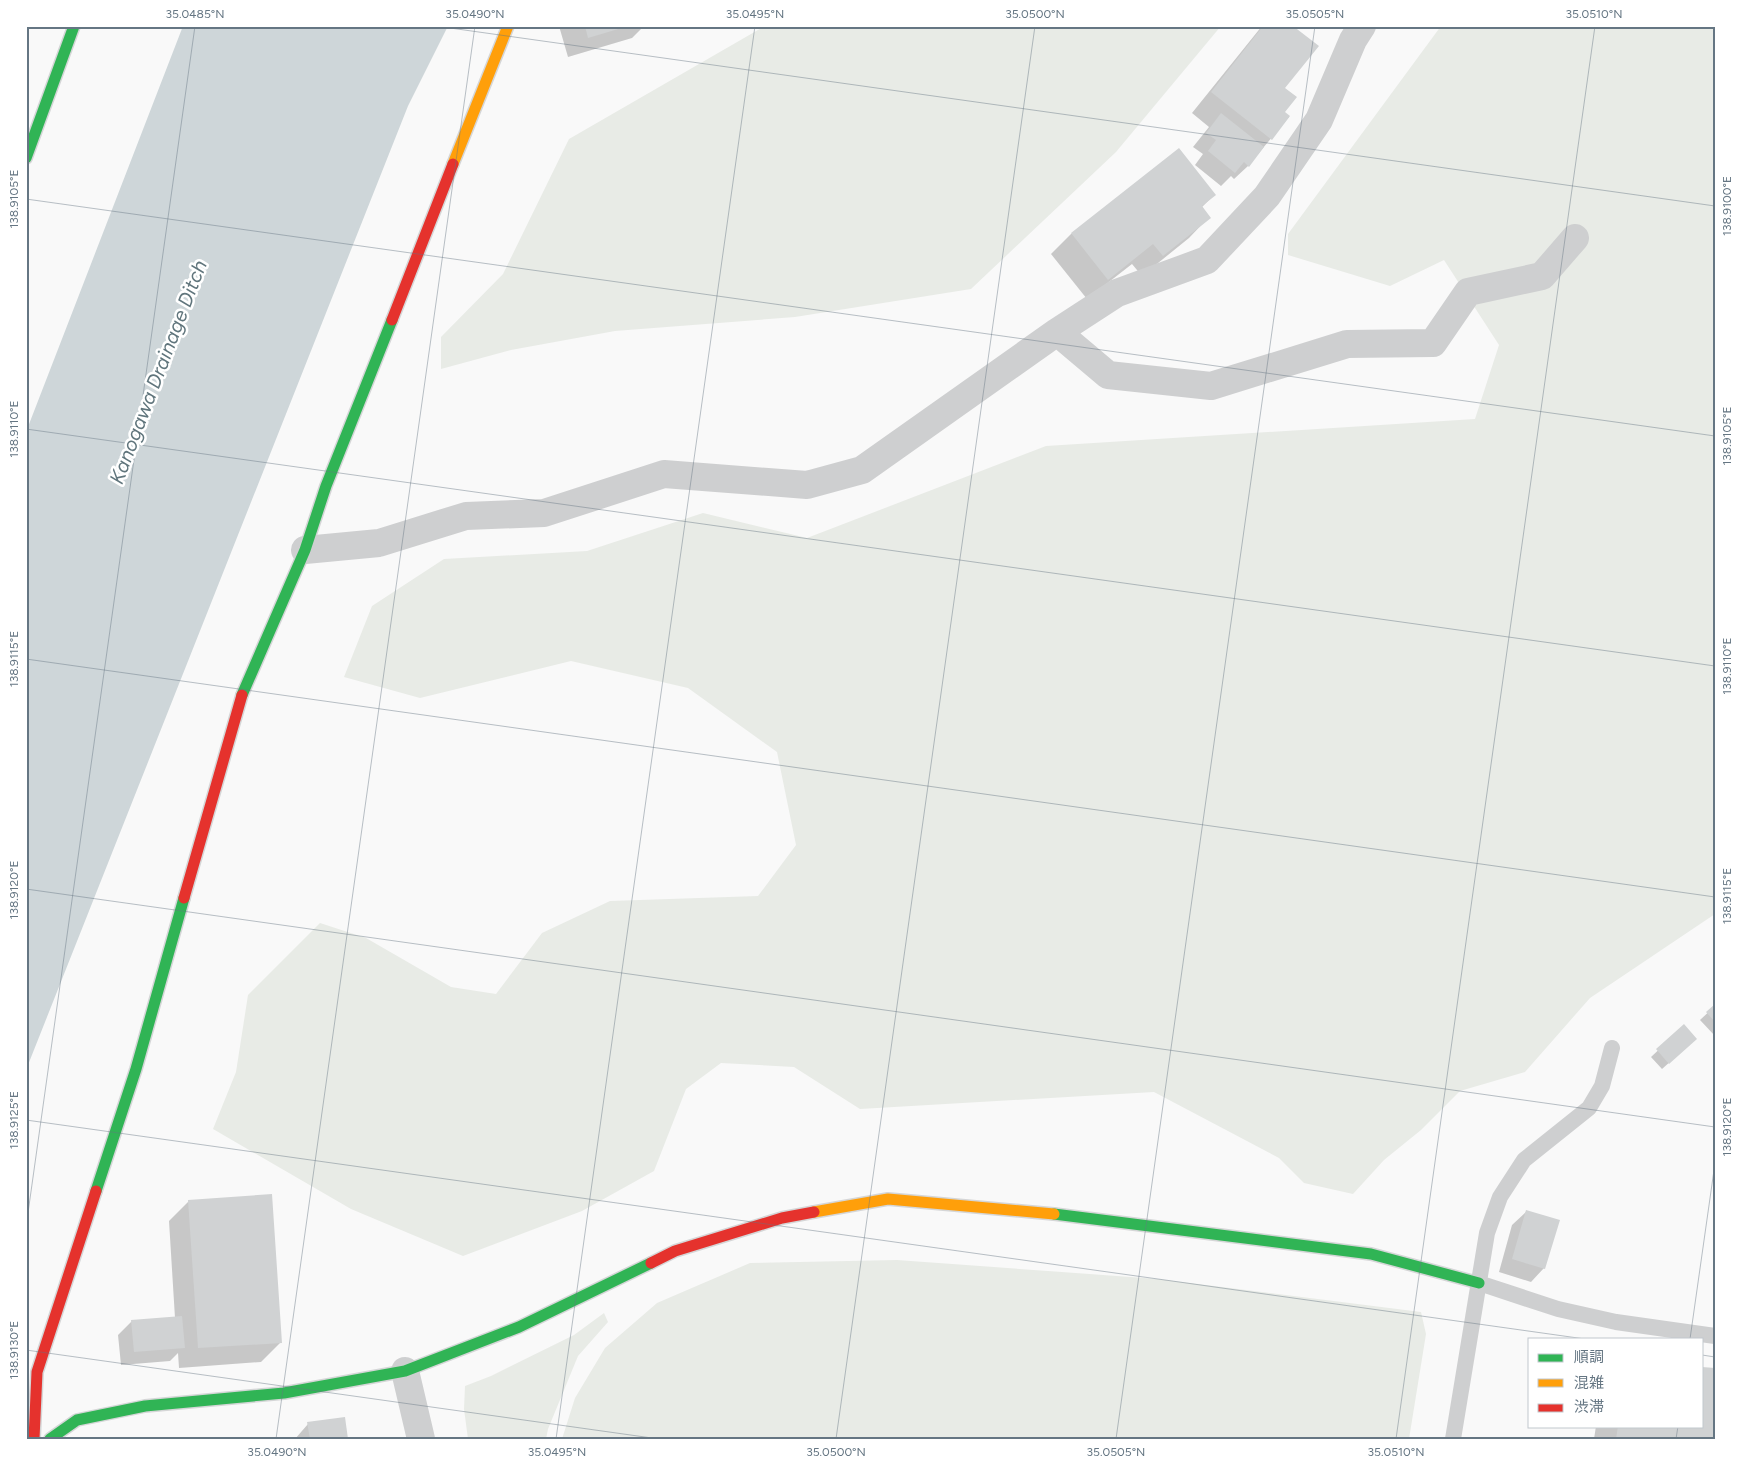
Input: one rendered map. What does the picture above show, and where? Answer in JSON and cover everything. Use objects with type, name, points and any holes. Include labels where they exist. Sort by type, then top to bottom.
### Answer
[{"type":"main road","points":[[26,158],[74,26]]},
{"type":"main road","points":[[34,1439],[37,1372],[136,1069],[240,700],[304,550],[326,486],[508,26]]},
{"type":"main road","points":[[50,1439],[77,1420],[145,1406],[284,1392],[405,1371],[519,1326],[675,1251],[782,1218],[888,1199],[1026,1210],[1371,1254],[1478,1283]]},
{"type":"street","points":[[304,550],[379,543],[466,516],[544,513],[664,474],[808,484],[862,470],[1057,332],[1117,293],[1207,260],[1267,196],[1319,120],[1353,40],[1362,26]]},
{"type":"street","points":[[1057,332],[1108,375],[1211,386],[1347,344],[1433,343],[1468,292],[1542,276],[1575,238]]},
{"type":"street","points":[[405,1371],[421,1439]]},
{"type":"lane","points":[[1453,1439],[1487,1233],[1500,1197],[1524,1160],[1589,1108],[1602,1086],[1612,1048]]},
{"type":"lane","points":[[1478,1283],[1558,1309],[1607,1320],[1715,1336]]},
{"type":"shaded area","points":[[765,26],[1221,26],[1116,152],[971,289],[795,317],[615,331],[511,350],[441,369],[441,337],[503,274],[569,139]]},
{"type":"shaded area","points":[[1441,26],[1715,26],[1715,914],[1590,998],[1525,1072],[1460,1091],[1421,1130],[1384,1160],[1353,1194],[1304,1183],[1279,1158],[1154,1092],[860,1109],[794,1067],[721,1063],[686,1089],[654,1171],[582,1211],[463,1256],[351,1209],[213,1129],[236,1072],[248,995],[320,923],[366,938],[451,987],[496,994],[542,933],[610,901],[758,896],[796,845],[777,752],[688,688],[571,661],[420,698],[344,677],[372,606],[444,559],[587,551],[703,513],[807,538],[1046,446],[1475,419],[1499,345],[1444,260],[1390,286],[1288,255],[1288,234]]},
{"type":"shaded area","points":[[897,1260],[1158,1279],[1421,1312],[1426,1334],[1409,1439],[562,1439],[575,1398],[605,1348],[657,1303],[750,1263]]},
{"type":"shaded area","points":[[604,1313],[608,1322],[578,1356],[548,1429],[546,1439],[468,1439],[464,1409],[465,1386],[491,1376],[574,1335]]},
{"type":"water","name":"Kanogawa Drainage Ditch","points":[[183,26],[448,26],[408,106],[26,1070],[26,432]]},
{"type":"building","points":[[585,26],[625,26],[625,27],[588,38]]},
{"type":"building","points":[[1263,26],[1293,26],[1319,46],[1285,88],[1297,97],[1285,112],[1290,116],[1272,140],[1211,92]]},
{"type":"building","points":[[1221,113],[1264,147],[1249,167],[1244,162],[1235,173],[1208,151],[1216,140],[1206,133]]},
{"type":"building","points":[[1179,148],[1216,195],[1202,206],[1211,218],[1163,256],[1153,244],[1108,280],[1071,233]]},
{"type":"building","points":[[1715,1004],[1715,1022],[1706,1012]]},
{"type":"building","points":[[1684,1024],[1697,1039],[1669,1064],[1656,1049]]},
{"type":"building","points":[[272,1194],[282,1343],[198,1348],[188,1200]]},
{"type":"building","points":[[1526,1210],[1560,1220],[1545,1269],[1512,1259]]},
{"type":"building","points":[[182,1316],[185,1348],[134,1352],[131,1320]]},
{"type":"building","points":[[1704,1367],[1715,1368],[1715,1439],[1616,1439],[1618,1428],[1704,1428]]},
{"type":"building","points":[[345,1417],[348,1439],[310,1439],[307,1422]]},
{"type":"traffic: fast","points":[[26,158],[74,26]]},
{"type":"traffic: fast","points":[[242,695],[305,550],[326,486],[392,320]]},
{"type":"traffic: fast","points":[[96,1191],[136,1069],[184,898]]},
{"type":"traffic: fast","points":[[1054,1214],[1371,1254],[1479,1283]]},
{"type":"traffic: fast","points":[[50,1439],[77,1420],[145,1406],[284,1393],[405,1371],[519,1327],[651,1263]]},
{"type":"traffic: slow","points":[[453,164],[508,26]]},
{"type":"traffic: slow","points":[[814,1212],[888,1199],[1054,1214]]},
{"type":"traffic: jam","points":[[392,320],[453,164]]},
{"type":"traffic: jam","points":[[184,898],[242,695]]},
{"type":"traffic: jam","points":[[34,1439],[37,1372],[96,1191]]},
{"type":"traffic: jam","points":[[651,1263],[675,1251],[782,1218],[814,1212]]}]
